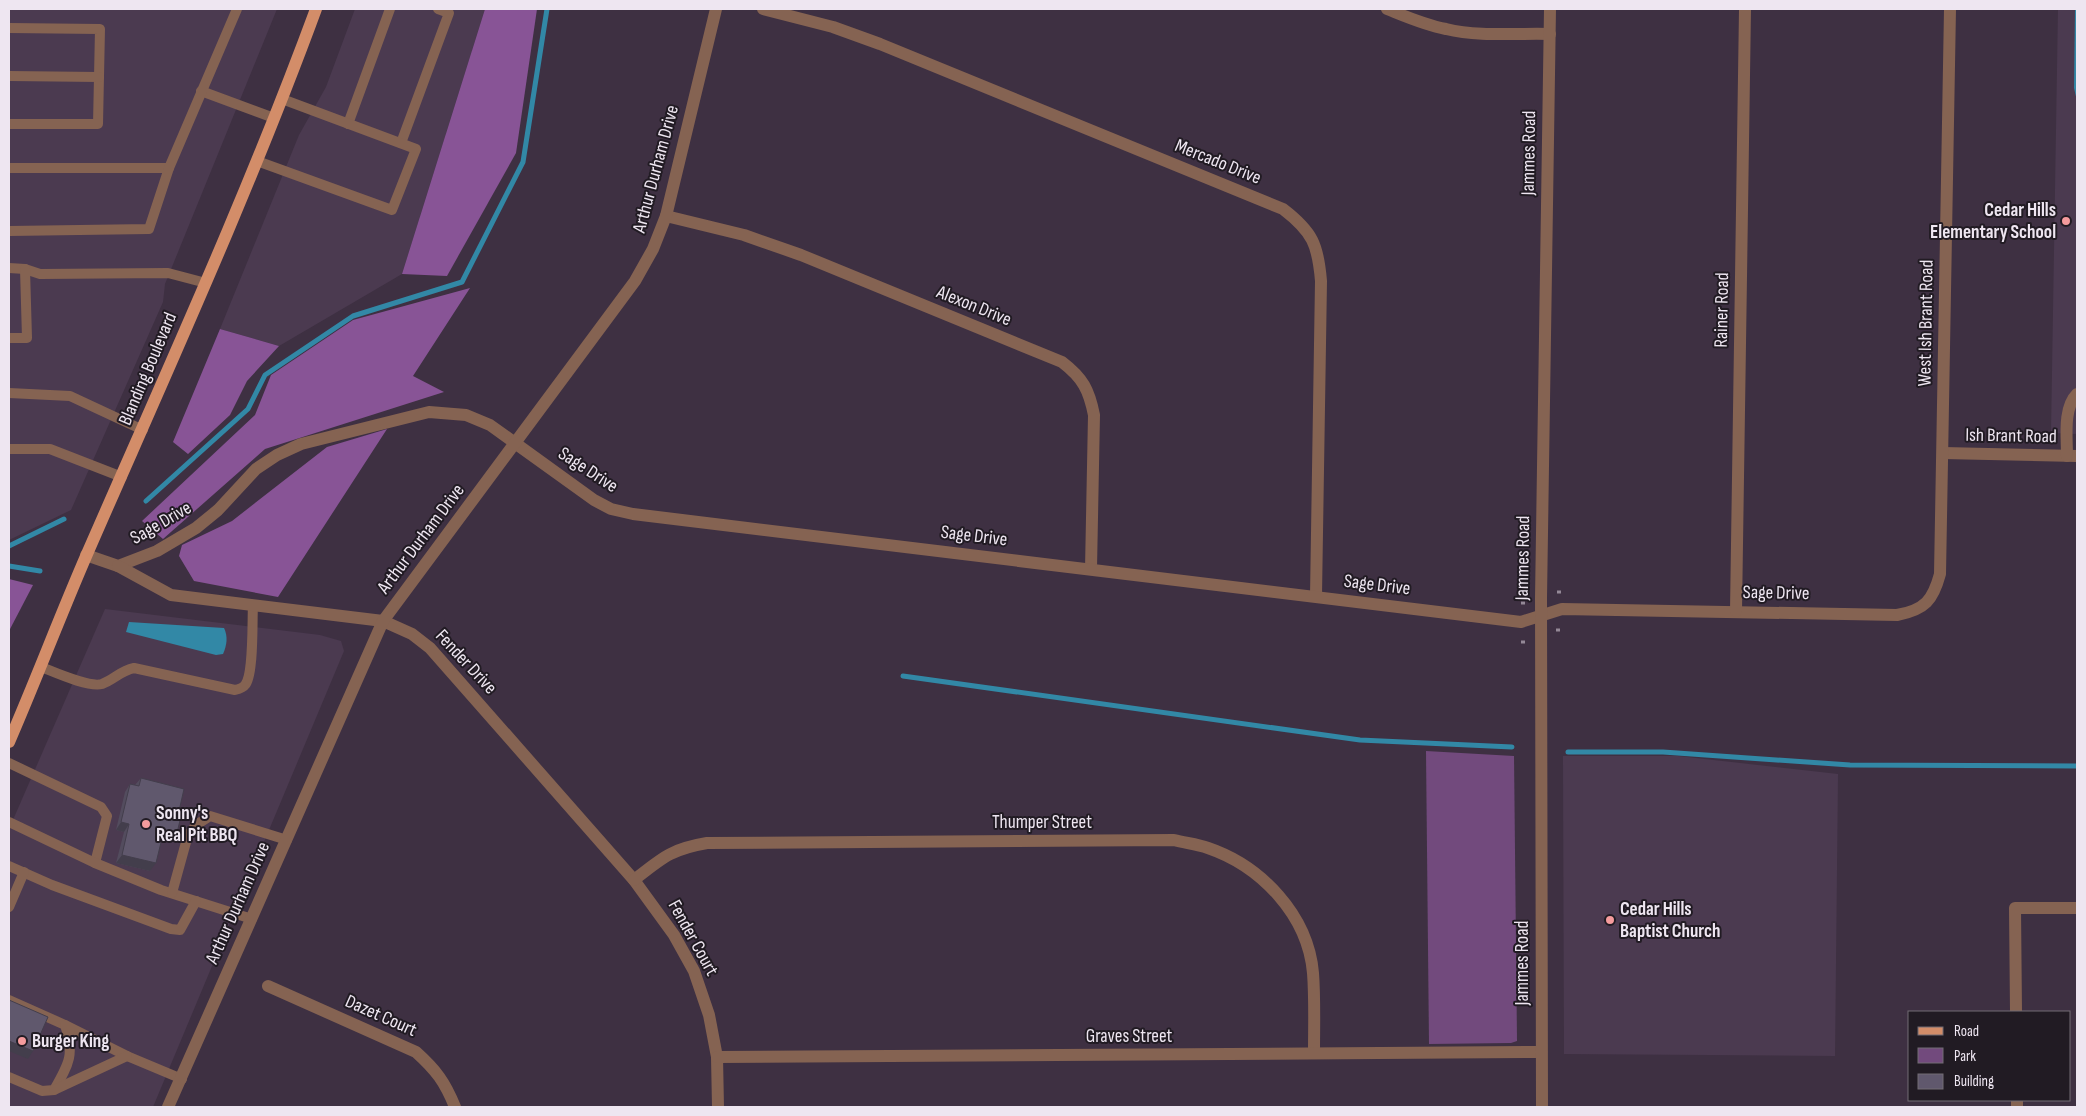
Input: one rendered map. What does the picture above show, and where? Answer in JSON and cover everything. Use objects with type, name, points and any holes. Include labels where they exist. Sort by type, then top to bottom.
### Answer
[{"type":"main road","name":"Blanding Boulevard","points":[[9,742],[86,555],[206,283],[282,100],[316,9]]},
{"type":"street","name":"Arthur Durham Drive","points":[[168,1107],[383,621],[635,281],[653,249],[666,216],[716,9]]},
{"type":"street","name":"Mercado Drive","points":[[763,9],[833,27],[880,44],[1283,209],[1300,222],[1312,237],[1319,258],[1322,282],[1316,596]]},
{"type":"street","points":[[1387,9],[1425,24],[1448,30],[1470,33],[1550,34]]},
{"type":"street","name":"Jammes Road","points":[[1542,1107],[1541,615],[1550,9]]},
{"type":"street","name":"Rainer Road","points":[[1736,611],[1745,9]]},
{"type":"street","name":"West Ish Brant Road","points":[[1926,603],[1935,592],[1940,574],[1950,9]]},
{"type":"street","name":"Alexon Drive","points":[[666,216],[744,235],[801,255],[1062,362],[1076,373],[1091,397],[1094,415],[1091,569]]},
{"type":"street","points":[[2072,456],[2068,414],[2072,399],[2077,394]]},
{"type":"street","name":"Sage Drive","points":[[86,555],[118,566],[157,551],[196,528],[218,510],[256,469],[277,455],[301,444],[429,412],[466,415],[490,425],[594,500],[611,509],[633,514],[1521,622],[1562,608],[1897,615],[1913,612],[1926,603]]},
{"type":"street","name":"Ish Brant Road","points":[[1943,453],[2072,456]]},
{"type":"street","name":"Fender Drive","points":[[118,566],[171,595],[383,621],[412,634],[430,648],[634,880]]},
{"type":"street","name":"Thumper Street","points":[[634,880],[667,855],[684,846],[707,843],[1174,840],[1208,848],[1239,861],[1263,879],[1283,901],[1298,924],[1313,972],[1314,1053]]},
{"type":"street","name":"Fender Court","points":[[634,880],[674,935],[694,971],[709,1015],[717,1057],[718,1107]]},
{"type":"street","points":[[2016,1011],[2015,908],[2077,908]]},
{"type":"street","name":"Dazet Court","points":[[268,986],[416,1052],[433,1067],[445,1083],[455,1107]]},
{"type":"street","name":"Graves Street","points":[[717,1057],[1541,1052]]},
{"type":"lane","points":[[9,231],[149,229],[169,168],[237,9]]},
{"type":"lane","points":[[348,124],[390,9]]},
{"type":"lane","points":[[401,143],[449,13],[438,9]]},
{"type":"lane","points":[[9,28],[100,29],[98,124],[9,124]]},
{"type":"lane","points":[[9,76],[99,77]]},
{"type":"lane","points":[[202,91],[274,118]]},
{"type":"lane","points":[[257,161],[392,210],[416,149],[282,100]]},
{"type":"lane","points":[[9,168],[169,168]]},
{"type":"lane","points":[[9,268],[25,269],[40,274],[168,273],[206,283]]},
{"type":"lane","points":[[9,338],[27,338],[25,269]]},
{"type":"lane","points":[[9,393],[70,396],[142,430]]},
{"type":"lane","points":[[9,449],[50,449],[122,477]]},
{"type":"lane","points":[[41,667],[98,684],[112,679],[125,670],[134,668],[234,690],[242,688],[246,684],[250,668],[253,605]]},
{"type":"lane","points":[[9,763],[101,807],[107,816],[95,864]]},
{"type":"lane","points":[[172,893],[188,835],[196,825],[210,816],[287,840]]},
{"type":"lane","points":[[9,822],[95,864],[172,893],[252,918]]},
{"type":"lane","points":[[9,866],[171,929],[180,930],[196,901]]},
{"type":"lane","points":[[9,907],[24,872]]},
{"type":"lane","points":[[9,1000],[127,1056],[182,1079]]},
{"type":"lane","points":[[54,1090],[71,1057],[71,1042],[65,1025]]},
{"type":"lane","points":[[9,1077],[42,1091],[54,1090],[127,1056]]},
{"type":"path","points":[[1521,603],[1526,603]]},
{"type":"path","points":[[1556,630],[1562,630]]},
{"type":"path","points":[[1521,642],[1527,642]]},
{"type":"shaded area","points":[[9,9],[277,9],[165,284],[163,302],[71,510],[9,540]]},
{"type":"shaded area","points":[[355,9],[485,9],[402,274],[279,346],[220,329],[299,135],[326,87]]},
{"type":"shaded area","points":[[485,9],[537,9],[516,153],[447,276],[402,274]]},
{"type":"shaded area","name":"Cedar Hills Elementary School","points":[[2058,9],[2077,9],[2077,434],[2051,433]]},
{"type":"shaded area","points":[[470,288],[413,376],[444,392],[265,449],[163,539],[142,521],[255,415],[271,375],[353,320]]},
{"type":"shaded area","points":[[220,329],[279,346],[247,381],[230,415],[188,454],[173,442]]},
{"type":"shaded area","points":[[387,429],[278,597],[194,581],[179,556],[182,545],[232,521],[327,447]]},
{"type":"shaded area","points":[[9,579],[33,585],[9,631]]},
{"type":"shaded area","points":[[105,609],[320,635],[341,641],[344,651],[153,1107],[9,1107],[9,829]]},
{"type":"shaded area","points":[[1563,756],[1678,756],[1838,774],[1835,1056],[1564,1054]]},
{"type":"green space","points":[[1426,751],[1514,756],[1517,1041],[1511,1043],[1429,1044]]},
{"type":"water","points":[[2075,9],[2077,9],[2077,101],[2074,88]]},
{"type":"water","points":[[129,622],[224,628],[226,637],[223,654],[216,655],[126,632]]},
{"type":"building","name":"Sonny's Real Pit BBQ","points":[[141,778],[184,789],[179,811],[182,812],[177,833],[164,830],[156,863],[122,855],[129,824],[121,822],[130,784],[139,786]]},
{"type":"building","name":"Burger King","points":[[9,1000],[48,1017],[33,1051],[9,1041]]},
{"type":"waterway","points":[[146,501],[248,409],[265,375],[353,316],[462,282],[523,162],[547,9]]},
{"type":"waterway","points":[[9,546],[64,519]]},
{"type":"waterway","points":[[9,566],[40,571]]},
{"type":"waterway","points":[[903,676],[1360,740],[1512,747]]},
{"type":"waterway","points":[[1568,752],[1663,752],[1850,765],[2077,766]]},
{"type":"place","name":"Cedar Hills Elementary School","points":[[2066,221]]},
{"type":"place","name":"Sonny's Real Pit BBQ","points":[[146,824]]},
{"type":"place","name":"Cedar Hills Baptist Church","points":[[1610,920]]},
{"type":"place","name":"Burger King","points":[[22,1041]]}]
